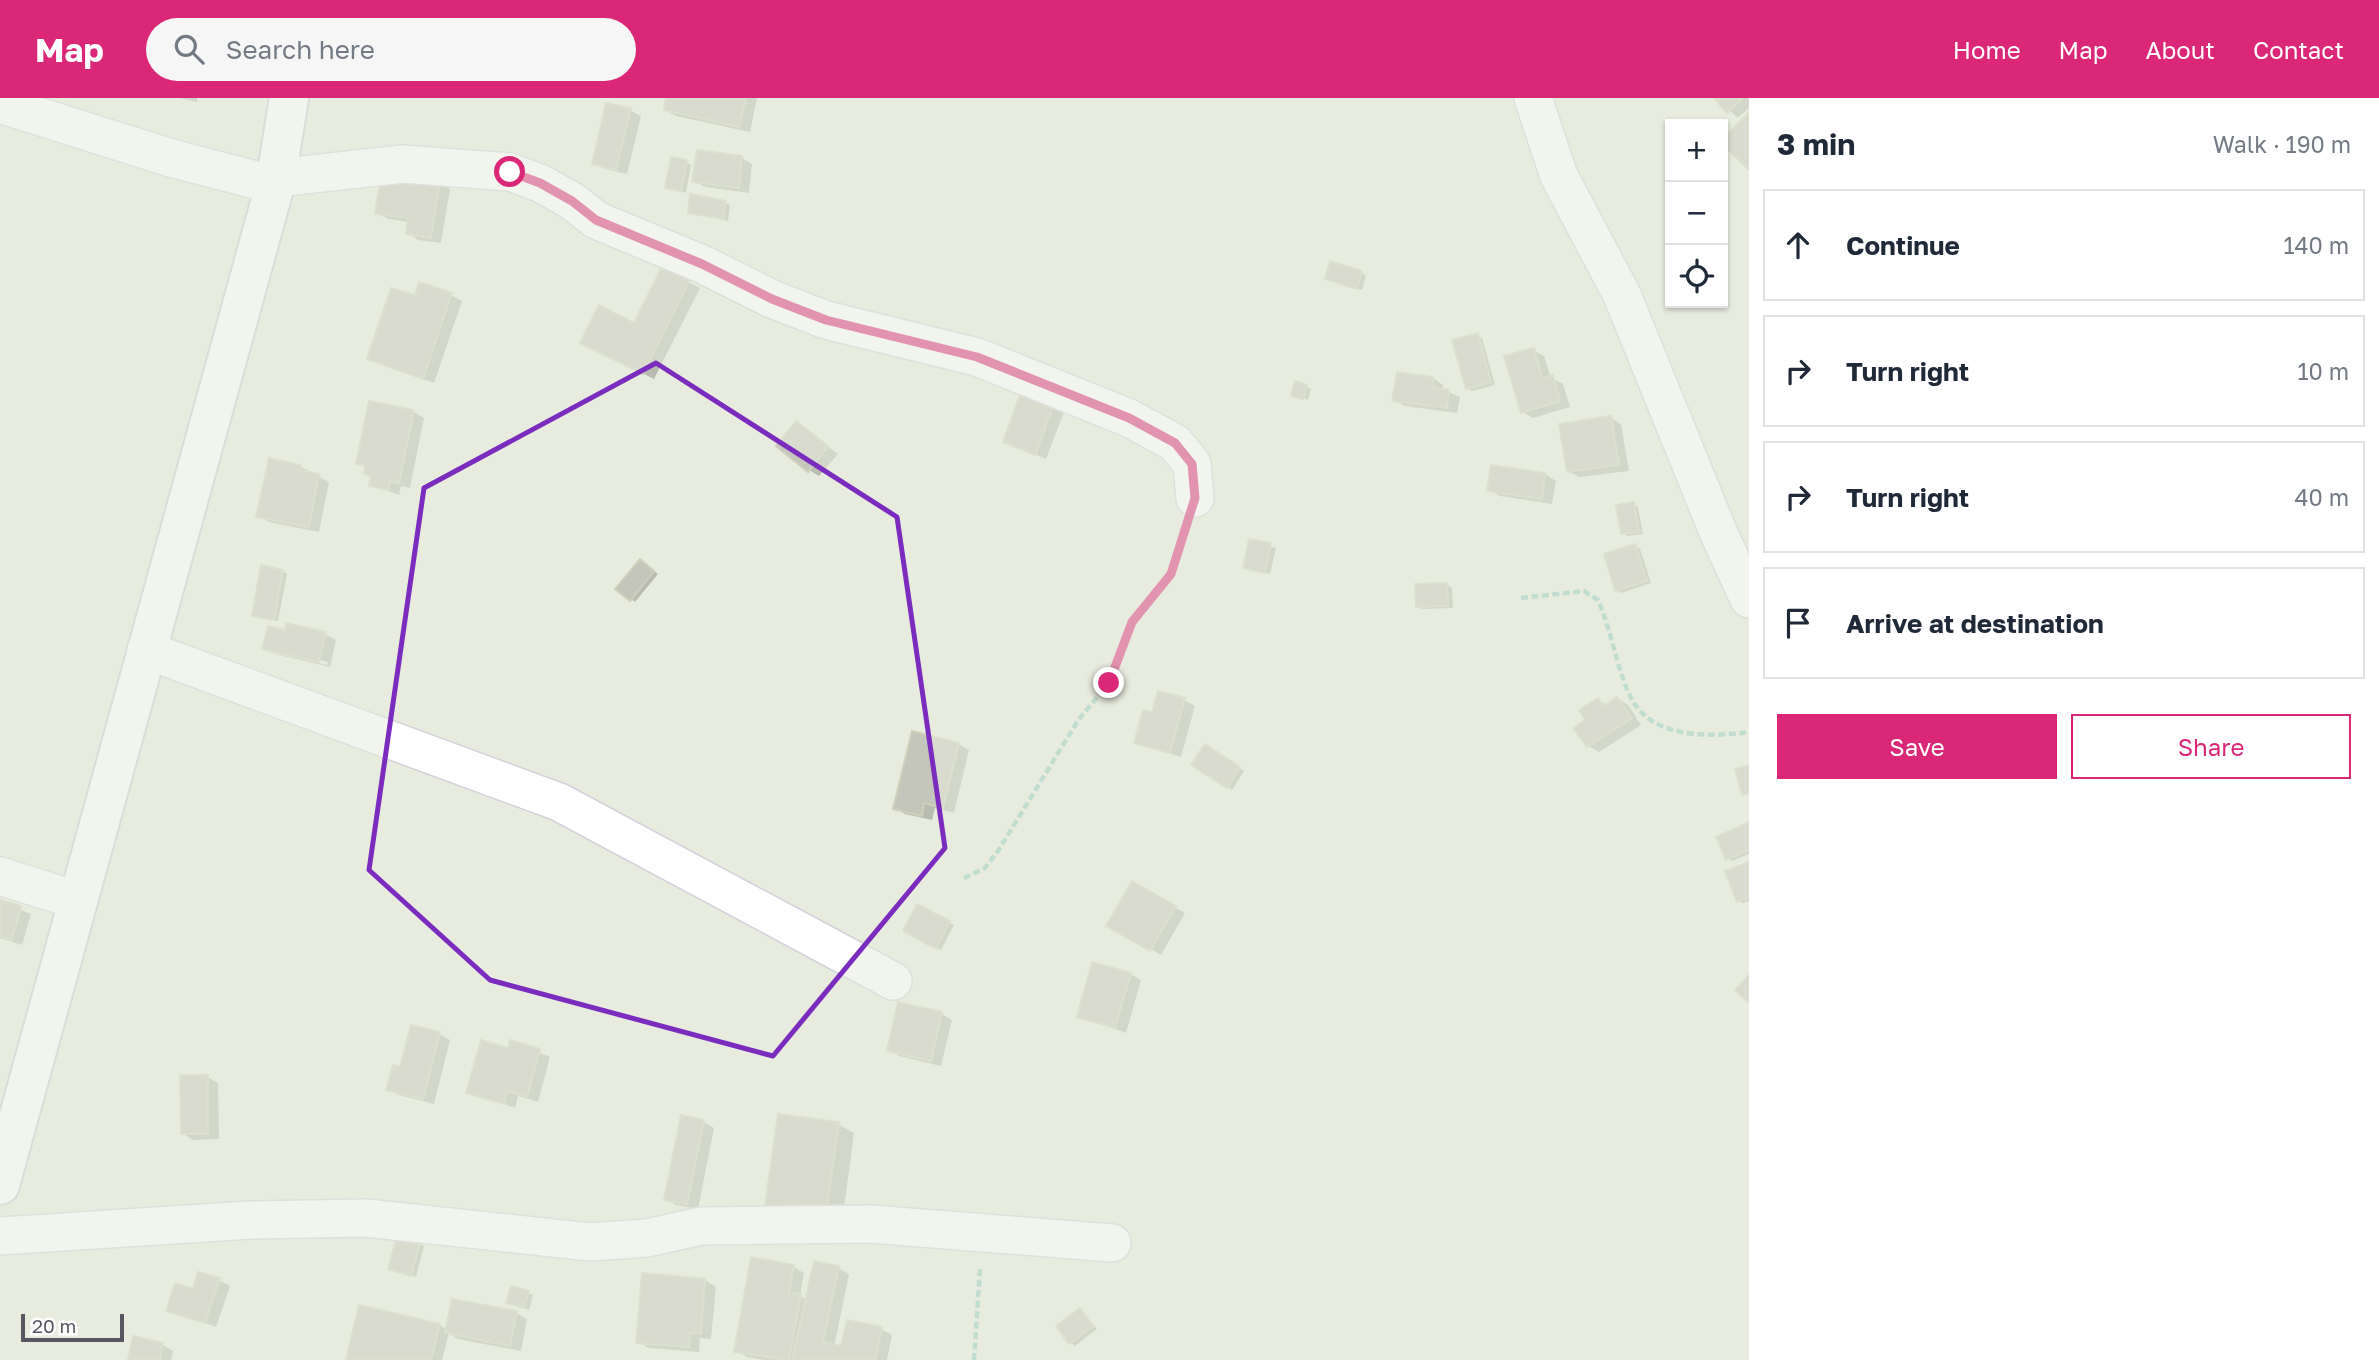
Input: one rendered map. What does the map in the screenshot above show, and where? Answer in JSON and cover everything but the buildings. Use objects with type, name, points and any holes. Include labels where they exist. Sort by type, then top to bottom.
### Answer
[{"type":"main road","points":[[0,1185],[76,900],[276,181],[289,98]]},
{"type":"street","points":[[1533,98],[1559,176],[1622,295],[1719,534],[1749,599]]},
{"type":"street","points":[[0,104],[171,158],[276,181],[402,164],[510,172],[561,195],[596,220],[702,264],[772,299],[826,320],[977,357],[1129,418],[1175,443],[1192,464],[1195,498]]},
{"type":"street","points":[[146,650],[559,802],[893,981]]},
{"type":"street","points":[[0,876],[76,900]]},
{"type":"street","points":[[0,1236],[250,1220],[366,1217],[590,1242],[647,1238],[701,1226],[870,1224],[1112,1243]]},
{"type":"path","points":[[964,878],[985,868],[998,851],[1080,719],[1109,683],[1132,622],[1171,574],[1195,498]]},
{"type":"path","points":[[1521,598],[1584,591],[1598,600],[1633,702],[1647,719],[1671,728],[1716,737],[1749,732]]},
{"type":"path","points":[[974,1360],[982,1232]]},
{"type":"highlighted area","points":[[656,363],[897,517],[945,848],[773,1056],[490,980],[369,870],[424,488]]},
{"type":"route","points":[[510,172],[540,183],[572,201],[596,220],[702,264],[772,299],[826,320],[977,357],[1129,418],[1175,443],[1192,464],[1195,498],[1187,528],[1171,574],[1132,622],[1109,683]]}]
